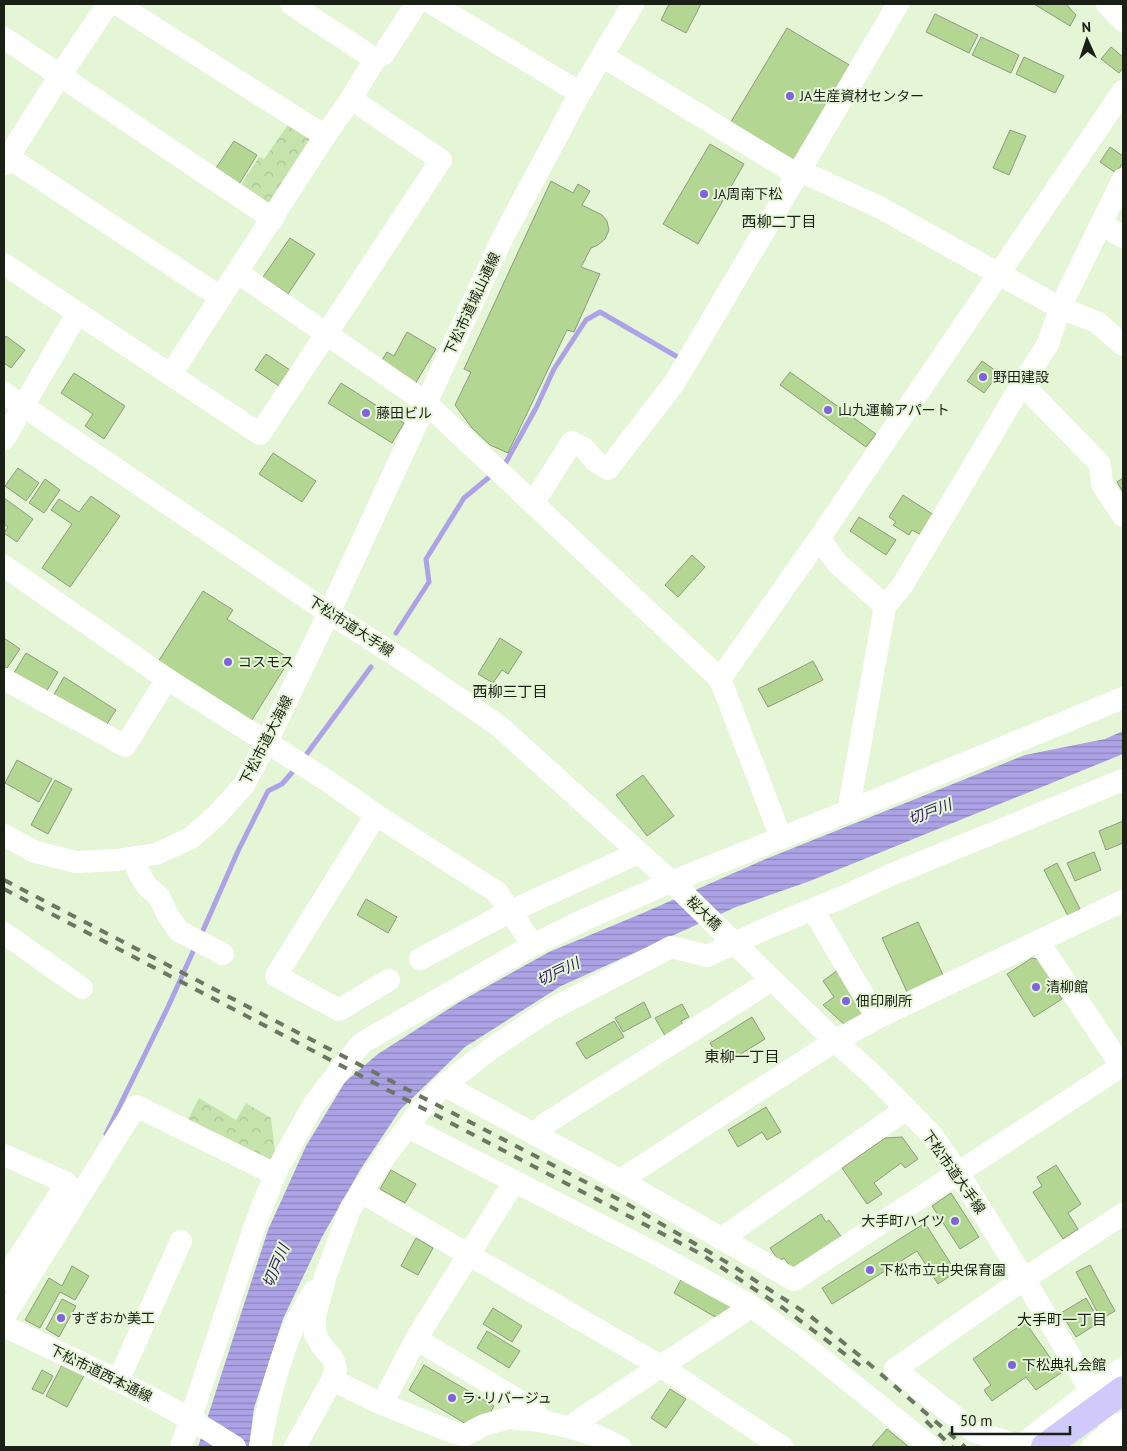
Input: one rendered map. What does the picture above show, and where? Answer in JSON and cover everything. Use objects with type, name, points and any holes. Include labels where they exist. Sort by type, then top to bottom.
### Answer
[{"type":"main road","points":[[1045,1447],[1123,1390]]},
{"type":"main road","points":[[1074,1447],[1120,1428]]},
{"type":"street","points":[[108,4],[59,76],[6,160],[220,297]]},
{"type":"street","points":[[117,4],[324,136]]},
{"type":"street","points":[[291,4],[375,59]]},
{"type":"street","points":[[171,374],[273,219],[324,136],[351,99],[375,59],[383,55],[416,4]]},
{"type":"street","points":[[434,4],[580,93]]},
{"type":"street","name":"下松市道城山通線","points":[[329,613],[502,239],[580,93],[633,4]]},
{"type":"street","points":[[532,501],[539,494],[572,442],[584,448],[595,461],[608,469],[675,382],[898,4]]},
{"type":"street","points":[[1106,4],[1123,21]]},
{"type":"street","points":[[4,38],[273,219]]},
{"type":"street","points":[[602,56],[788,169],[800,171],[879,207],[999,272],[1060,308],[1097,322],[1123,345]]},
{"type":"street","points":[[718,677],[725,672],[818,540],[1123,91]]},
{"type":"street","points":[[4,264],[260,434],[441,160],[351,99]]},
{"type":"street","points":[[851,810],[850,801],[858,753],[885,606],[902,586],[1022,384],[1048,344],[1060,308],[1123,180]]},
{"type":"street","points":[[1101,224],[1123,237]]},
{"type":"street","points":[[237,272],[425,402],[718,677],[781,838]]},
{"type":"street","points":[[4,439],[77,314]]},
{"type":"street","points":[[1022,384],[1100,464],[1102,484],[1123,516]]},
{"type":"street","name":"下松市道大手線","points":[[4,393],[499,726],[674,884]]},
{"type":"street","points":[[818,540],[837,563],[885,606]]},
{"type":"street","points":[[4,566],[167,679],[497,892],[509,912],[534,945]]},
{"type":"street","name":"下松市道大海線","points":[[4,835],[35,852],[76,862],[134,858],[156,854],[191,838],[218,814],[244,785],[329,613]]},
{"type":"street","points":[[4,679],[125,746],[167,679]]},
{"type":"street","points":[[181,1447],[194,1421],[254,1228],[275,1174],[312,1107],[362,1043],[534,945],[586,918],[674,884],[781,838],[1123,698]]},
{"type":"street","points":[[295,1447],[332,1380],[336,1368],[333,1359],[315,1334],[315,1315],[326,1275],[350,1209],[386,1155],[422,1108],[444,1085],[492,1048],[548,1011],[671,947],[707,956],[734,941],[813,910],[888,876],[1123,780]]},
{"type":"street","points":[[376,815],[276,976],[339,1010],[389,980]]},
{"type":"street","points":[[420,959],[509,912],[638,853]]},
{"type":"street","points":[[134,858],[138,873],[146,885],[160,898],[167,914],[179,931],[223,954]]},
{"type":"street","name":"桜大橋","points":[[674,884],[734,941]]},
{"type":"street","points":[[622,1182],[628,1175],[834,1041],[877,1018],[1123,901]]},
{"type":"street","points":[[813,910],[877,1018]]},
{"type":"street","points":[[4,933],[82,988]]},
{"type":"street","name":"下松市道大手線","points":[[734,941],[834,1041],[873,1075],[931,1134],[959,1174],[1091,1390],[1120,1428]]},
{"type":"street","points":[[1038,941],[1116,1058],[1123,1060]]},
{"type":"street","points":[[537,1135],[546,1124],[772,980]]},
{"type":"street","points":[[444,1085],[622,1182],[794,1280],[959,1174],[1123,1065]]},
{"type":"street","points":[[4,1317],[136,1106],[275,1174]]},
{"type":"street","points":[[721,1239],[906,1109]]},
{"type":"street","points":[[408,1127],[644,1248],[748,1304],[804,1345],[931,1447]]},
{"type":"street","points":[[4,1155],[67,1183],[4,1280]]},
{"type":"street","points":[[382,1404],[416,1339],[514,1182]]},
{"type":"street","points":[[361,1192],[662,1367],[782,1447]]},
{"type":"street","points":[[1123,1214],[1024,1279],[895,1369],[973,1431],[1020,1446],[1091,1390],[1123,1368]]},
{"type":"street","points":[[118,1381],[181,1240]]},
{"type":"street","points":[[260,1447],[268,1408],[281,1362],[294,1328],[320,1281],[326,1275]]},
{"type":"street","points":[[572,1428],[578,1421],[743,1312],[748,1304]]},
{"type":"street","name":"下松市道西本通線","points":[[4,1326],[118,1381],[194,1421],[235,1447]]},
{"type":"street","points":[[416,1339],[533,1409],[542,1421]]},
{"type":"street","points":[[332,1380],[382,1404],[452,1432],[463,1441],[484,1425],[508,1418],[542,1421],[572,1428],[598,1436],[620,1447]]},
{"type":"street","points":[[1092,1447],[1120,1428]]},
{"type":"green space","points":[[290,122],[316,138],[272,208],[239,188],[259,157],[264,159]]},
{"type":"green space","points":[[199,1098],[236,1120],[246,1103],[271,1118],[276,1160],[264,1162],[186,1123]]},
{"type":"water","name":"切戸川","points":[[1123,731],[1123,754],[810,881],[736,907],[561,986],[465,1047],[400,1110],[360,1170],[322,1237],[283,1319],[254,1408],[249,1447],[198,1447],[268,1230],[306,1146],[345,1082],[378,1054],[461,1001],[549,952],[761,861],[1025,755],[1105,739]]},
{"type":"building","points":[[669,4],[701,4],[686,33],[661,20]]},
{"type":"building","points":[[1034,4],[1066,4],[1076,15],[1070,26]]},
{"type":"building","points":[[935,14],[978,35],[969,53],[926,32]]},
{"type":"building","name":"JA生産資材センター","points":[[787,28],[851,66],[793,163],[729,125]]},
{"type":"building","points":[[981,37],[1019,55],[1011,73],[972,55]]},
{"type":"building","points":[[1111,47],[1123,57],[1123,68],[1119,73],[1101,59]]},
{"type":"building","points":[[1024,57],[1064,76],[1055,93],[1016,74]]},
{"type":"building","points":[[1010,130],[1026,136],[1009,175],[993,168]]},
{"type":"building","points":[[234,141],[257,155],[238,186],[214,171]]},
{"type":"building","name":"JA周南下松","points":[[710,144],[744,164],[698,244],[663,224]]},
{"type":"building","points":[[1110,147],[1123,156],[1123,163],[1116,173],[1100,162]]},
{"type":"building","points":[[551,181],[573,193],[578,184],[590,191],[582,205],[602,215],[607,221],[609,230],[605,239],[591,248],[581,267],[600,274],[574,332],[567,330],[508,453],[490,445],[472,428],[455,405],[471,372],[464,369]]},
{"type":"building","points":[[290,238],[315,254],[288,294],[263,277]]},
{"type":"building","points":[[407,332],[436,349],[415,384],[380,363],[387,352],[394,356]]},
{"type":"building","points":[[6,336],[25,350],[11,368],[4,363],[4,340]]},
{"type":"building","points":[[266,354],[293,372],[282,388],[255,370]]},
{"type":"building","name":"野田建設","points":[[982,361],[999,373],[984,393],[967,381]]},
{"type":"building","name":"山九運輸アパート","points":[[790,372],[876,434],[866,447],[780,385]]},
{"type":"building","points":[[74,373],[125,406],[104,439],[85,426],[93,414],[61,393]]},
{"type":"building","name":"藤田ビル","points":[[341,383],[404,423],[392,443],[328,403]]},
{"type":"building","points":[[273,453],[316,481],[302,502],[259,474]]},
{"type":"building","points":[[18,468],[39,483],[26,501],[5,486]]},
{"type":"building","points":[[1123,478],[1123,492],[1117,482]]},
{"type":"building","points":[[45,479],[60,490],[44,513],[29,503]]},
{"type":"building","points":[[903,495],[937,517],[925,537],[912,530],[909,535],[893,525],[896,522],[889,517]]},
{"type":"building","points":[[91,496],[120,516],[70,587],[42,568],[72,524],[51,510],[59,499],[79,512]]},
{"type":"building","points":[[4,498],[33,519],[17,542],[4,533],[8,527],[4,524]]},
{"type":"building","points":[[859,517],[896,540],[886,555],[850,531]]},
{"type":"building","points":[[692,555],[705,567],[678,597],[665,585]]},
{"type":"building","points":[[203,591],[233,610],[227,619],[290,659],[250,723],[156,665]]},
{"type":"building","points":[[4,638],[20,649],[7,668],[4,666]]},
{"type":"building","points":[[500,638],[522,652],[508,674],[502,670],[493,683],[478,674]]},
{"type":"building","points":[[26,653],[58,672],[46,692],[14,673]]},
{"type":"building","points":[[813,661],[823,680],[768,707],[758,689]]},
{"type":"building","points":[[64,677],[116,710],[103,730],[52,698]]},
{"type":"building","points":[[17,760],[52,779],[39,802],[5,783]]},
{"type":"building","points":[[643,775],[674,816],[647,836],[616,795]]},
{"type":"building","points":[[55,780],[72,789],[48,834],[31,825]]},
{"type":"building","points":[[1123,821],[1123,843],[1106,850],[1099,831]]},
{"type":"building","points":[[1094,852],[1101,870],[1075,881],[1067,863]]},
{"type":"building","points":[[1057,863],[1080,909],[1068,916],[1044,870]]},
{"type":"building","points":[[366,899],[397,917],[388,933],[357,915]]},
{"type":"building","points":[[918,922],[944,977],[908,994],[882,938]]},
{"type":"building","name":"清柳館","points":[[1032,958],[1042,960],[1059,986],[1055,989],[1062,999],[1034,1017],[1007,974]]},
{"type":"building","name":"佃印刷所","points":[[842,967],[870,1012],[846,1026],[823,1005],[834,997],[823,981]]},
{"type":"building","points":[[644,1002],[651,1017],[623,1032],[615,1018]]},
{"type":"building","points":[[682,1004],[689,1017],[681,1021],[686,1030],[668,1041],[655,1018]]},
{"type":"building","points":[[752,1017],[765,1039],[723,1065],[710,1043]]},
{"type":"building","points":[[614,1021],[624,1037],[586,1059],[576,1043]]},
{"type":"building","points":[[766,1107],[781,1132],[767,1140],[762,1132],[738,1147],[728,1130]]},
{"type":"building","points":[[902,1137],[918,1159],[905,1168],[901,1163],[874,1183],[882,1194],[867,1204],[842,1168],[885,1138]]},
{"type":"building","points":[[1056,1165],[1081,1204],[1068,1213],[1078,1229],[1063,1239],[1033,1192],[1042,1186],[1037,1177]]},
{"type":"building","points":[[391,1170],[416,1184],[405,1203],[380,1189]]},
{"type":"building","name":"大手町ハイツ","points":[[951,1193],[979,1237],[960,1249],[932,1206]]},
{"type":"building","points":[[821,1214],[826,1222],[829,1220],[843,1239],[794,1272],[784,1258],[779,1261],[770,1248]]},
{"type":"building","points":[[925,1223],[956,1272],[938,1284],[917,1251],[832,1304],[822,1288]]},
{"type":"building","points":[[416,1238],[433,1248],[418,1275],[401,1266]]},
{"type":"building","points":[[1090,1265],[1115,1311],[1101,1319],[1076,1272]]},
{"type":"building","points":[[72,1266],[89,1276],[75,1300],[60,1292],[40,1328],[25,1320],[49,1278],[62,1286]]},
{"type":"building","points":[[682,1278],[731,1307],[722,1321],[674,1293]]},
{"type":"building","points":[[1086,1298],[1100,1322],[1076,1337],[1061,1313]]},
{"type":"building","name":"すぎおか美工","points":[[62,1299],[76,1306],[59,1337],[46,1329]]},
{"type":"building","points":[[493,1308],[522,1326],[512,1342],[483,1324]]},
{"type":"building","points":[[1025,1322],[1061,1373],[1036,1390],[1026,1377],[992,1401],[984,1390],[991,1385],[973,1359]]},
{"type":"building","points":[[487,1331],[520,1351],[509,1368],[477,1348]]},
{"type":"building","points":[[63,1363],[85,1374],[67,1407],[46,1396]]},
{"type":"building","name":"ラ･リバージュ","points":[[424,1365],[494,1406],[487,1418],[473,1428],[409,1390]]},
{"type":"building","points":[[42,1370],[53,1376],[43,1394],[32,1389]]},
{"type":"building","points":[[670,1389],[686,1399],[666,1428],[651,1418]]},
{"type":"building","points":[[887,1429],[909,1447],[872,1446]]},
{"type":"waterway","points":[[501,467],[505,464],[536,408],[554,369],[586,320],[600,312],[681,359]]},
{"type":"waterway","points":[[396,633],[429,582],[426,559],[464,498],[493,474]]},
{"type":"waterway","points":[[303,759],[371,667]]},
{"type":"waterway","points":[[201,935],[238,851],[268,791],[282,784],[296,768]]},
{"type":"waterway","points":[[106,1134],[196,945]]},
{"type":"railway","points":[[4,880],[622,1201],[728,1263],[809,1315],[860,1356],[965,1447]]},
{"type":"railway","points":[[4,889],[701,1254],[783,1308],[865,1369]]},
{"type":"railway","points":[[926,1421],[952,1447]]},
{"type":"place","name":"JA生産資材センター","points":[[790,96]]},
{"type":"place","name":"JA周南下松","points":[[704,194]]},
{"type":"place","name":"野田建設","points":[[983,377]]},
{"type":"place","name":"山九運輸アパート","points":[[828,410]]},
{"type":"place","name":"藤田ビル","points":[[366,413]]},
{"type":"place","name":"コスモス","points":[[228,662]]},
{"type":"place","name":"清柳館","points":[[1036,987]]},
{"type":"place","name":"佃印刷所","points":[[846,1001]]},
{"type":"place","name":"大手町ハイツ","points":[[955,1221]]},
{"type":"place","name":"下松市立中央保育園","points":[[870,1270]]},
{"type":"place","name":"すぎおか美工","points":[[61,1318]]},
{"type":"place","name":"下松典礼会館","points":[[1012,1365]]},
{"type":"place","name":"ラ･リバージュ","points":[[452,1398]]},
{"type":"district","name":"西柳二丁目","points":[[779,222]]},
{"type":"district","name":"西柳三丁目","points":[[510,692]]},
{"type":"district","name":"東柳一丁目","points":[[742,1057]]},
{"type":"district","name":"大手町一丁目","points":[[1062,1320]]}]
